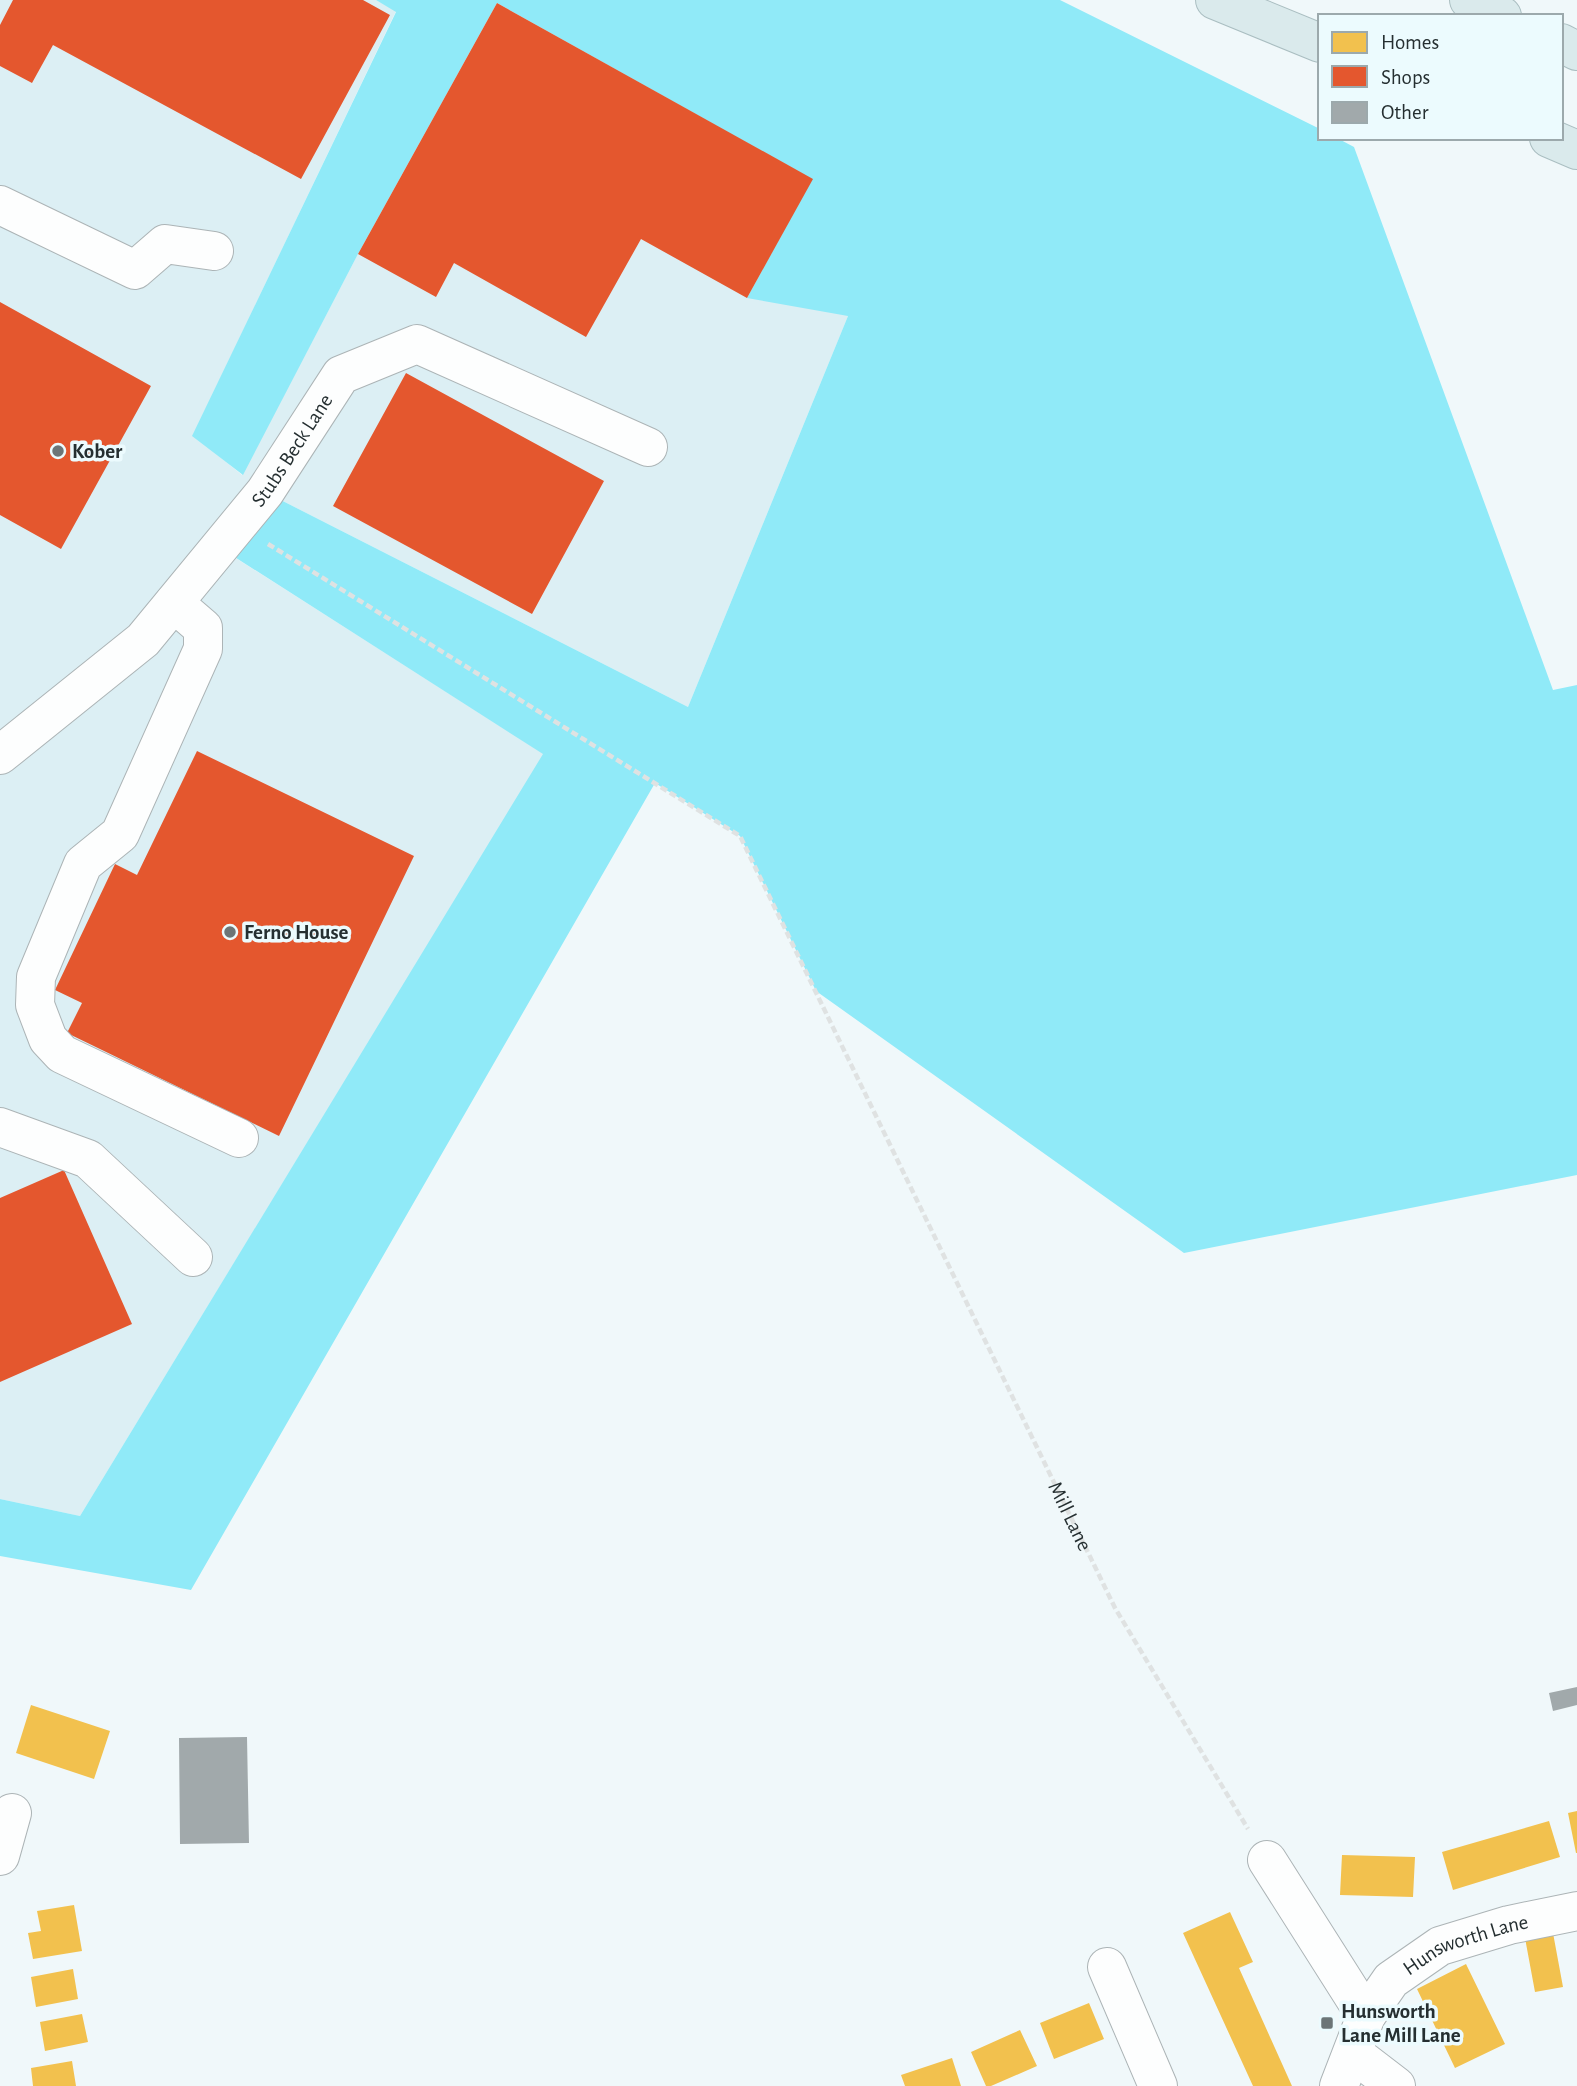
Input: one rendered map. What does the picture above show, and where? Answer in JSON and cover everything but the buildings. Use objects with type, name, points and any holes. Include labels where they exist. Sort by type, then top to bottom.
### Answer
[{"type":"highway","points":[[1215,0],[1318,42]]},
{"type":"highway","points":[[1469,0],[1498,14]]},
{"type":"highway","points":[[1554,140],[1577,150]]},
{"type":"street","points":[[0,205],[135,270],[165,244],[214,251]]},
{"type":"street","name":"Stubs Beck Lane","points":[[0,755],[143,640],[265,492],[341,375],[417,344],[648,447]]},
{"type":"street","points":[[174,603],[203,628],[203,649],[120,834],[83,864],[36,977],[35,1005],[48,1039],[62,1054],[239,1138]]},
{"type":"street","points":[[0,1127],[88,1159],[193,1257]]},
{"type":"street","points":[[0,1856],[12,1813]]},
{"type":"street","points":[[1267,1860],[1366,2016]]},
{"type":"street","name":"Hunsworth Lane","points":[[1346,2070],[1366,2016],[1391,1980],[1440,1946],[1509,1925],[1577,1911]]},
{"type":"street","points":[[1107,1966],[1151,2083]]},
{"type":"street","points":[[1346,2070],[1396,2086]]},
{"type":"path","name":"Mill Lane","points":[[238,525],[740,836],[1115,1608],[1267,1860]]},
{"type":"shaded area","points":[[0,0],[376,0],[396,11],[193,435],[242,475],[358,254],[497,3],[813,179],[848,316],[688,707],[265,492],[220,548],[544,754],[80,1516],[0,1499]]},
{"type":"shaded area","points":[[376,0],[1060,0],[1318,128],[1318,140],[1341,140],[1354,147],[1553,690],[1577,685],[1577,1175],[1184,1253],[816,991],[740,836],[655,783],[191,1590],[0,1556],[0,1499],[80,1516],[543,754],[219,547],[265,492],[688,707],[848,316],[747,298],[812,179],[497,3],[358,254],[243,475],[192,436],[396,12]]},
{"type":"place","name":"Kober","points":[[58,451]]},
{"type":"place","name":"Ferno House","points":[[230,932]]},
{"type":"place","name":"Hunsworth Lane Mill Lane","points":[[1327,2023]]}]
